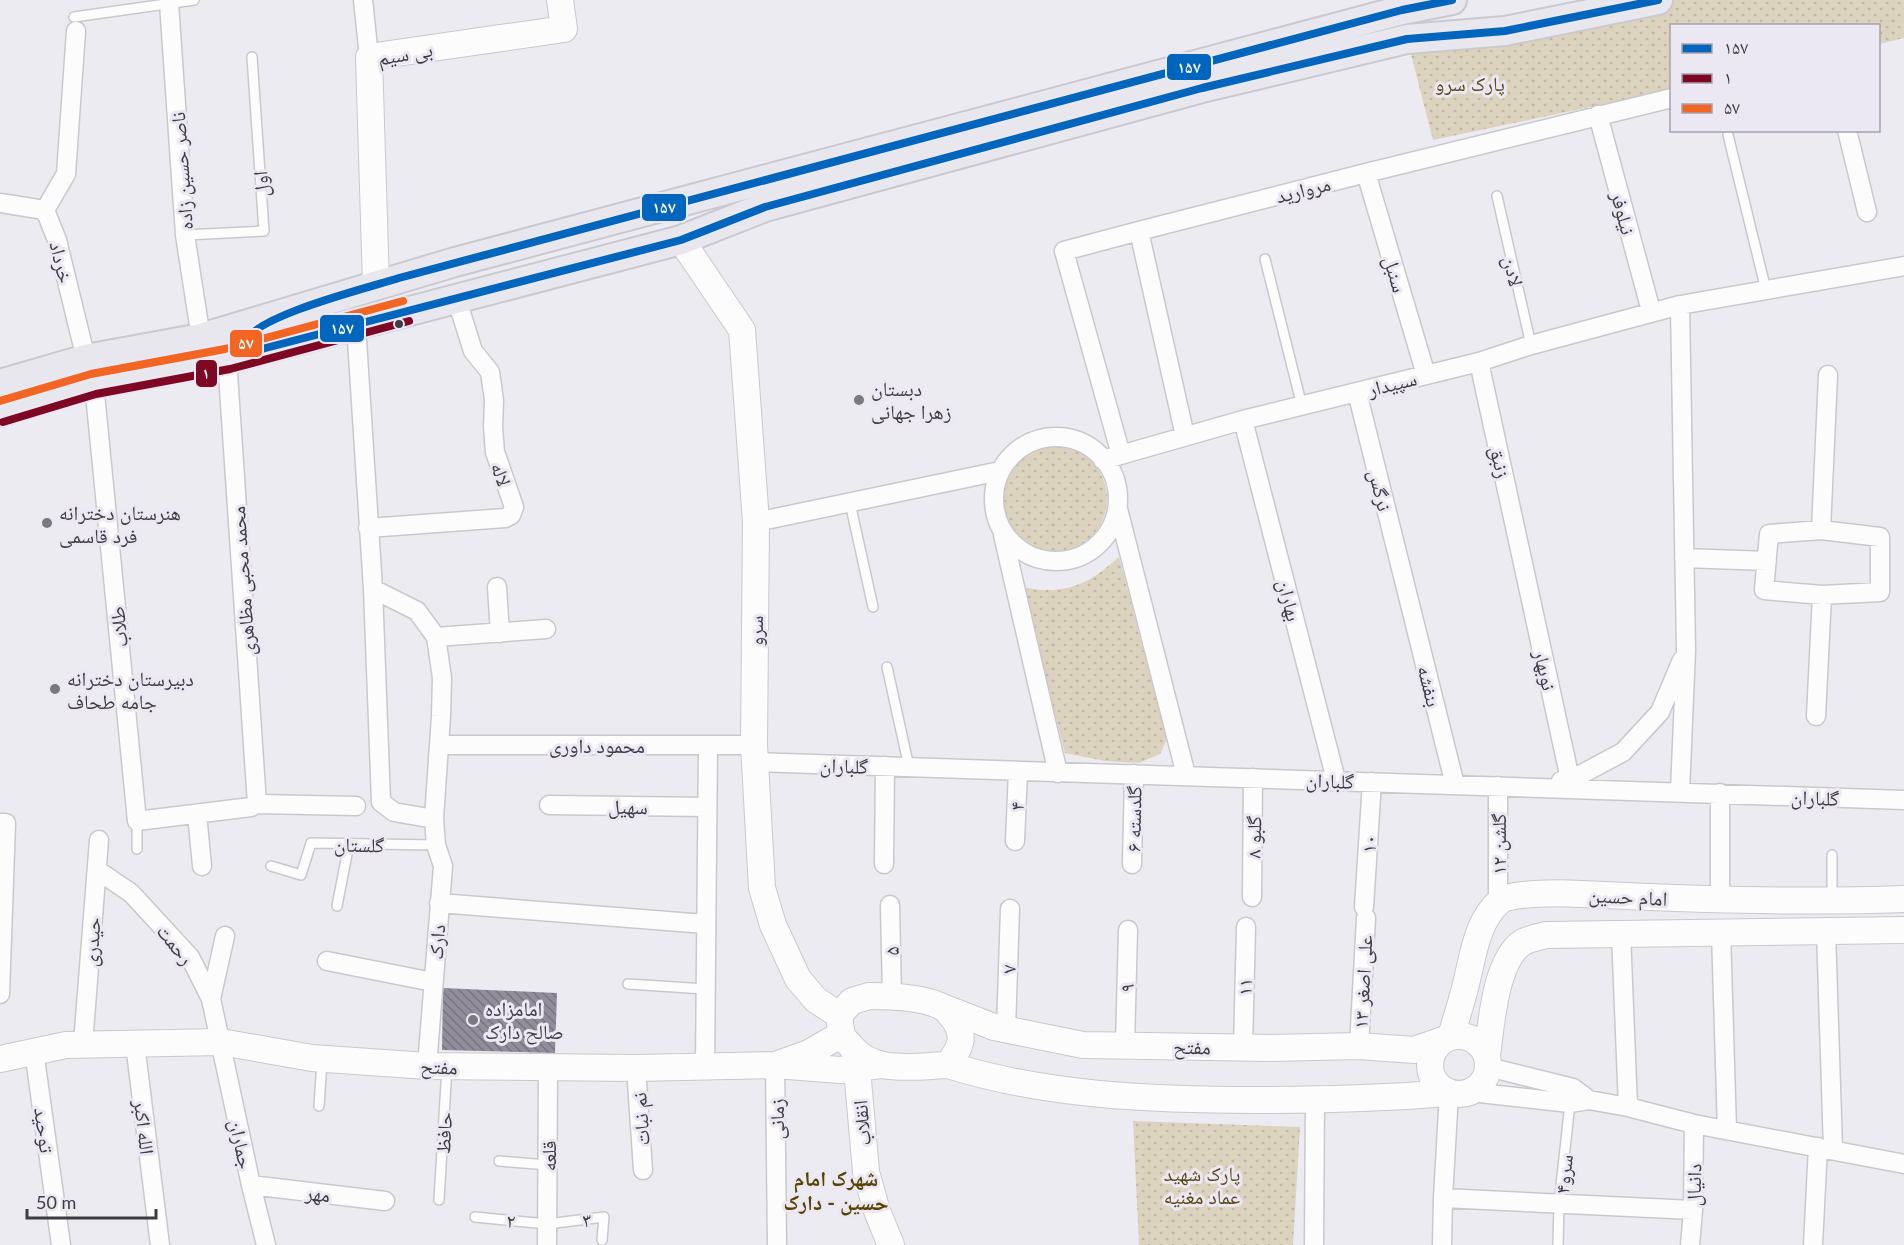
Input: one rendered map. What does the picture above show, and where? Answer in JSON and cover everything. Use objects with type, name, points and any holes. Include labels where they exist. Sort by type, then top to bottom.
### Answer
[{"type":"main road","points":[[0,412],[90,372],[467,259],[1402,10],[1452,0]]},
{"type":"main road","points":[[0,384],[90,372],[167,370],[227,359],[456,297],[681,240],[765,207],[1213,85],[1407,39],[1505,31],[1658,0]]},
{"type":"main road","points":[[258,350],[246,342],[247,336],[251,331],[279,316]]},
{"type":"main road","points":[[167,370],[202,355],[206,349],[201,338]]},
{"type":"street","points":[[363,0],[369,57]]},
{"type":"street","name":"بی سیم","points":[[376,285],[369,57],[564,29],[560,0]]},
{"type":"street","name":"ناصر حسین زاده","points":[[169,3],[185,234],[201,338]]},
{"type":"street","points":[[0,203],[45,210],[66,174],[75,24]]},
{"type":"street","name":"مروارید","points":[[1112,457],[1064,251],[1366,172],[1670,98]]},
{"type":"street","name":"نیلوفر","points":[[1598,115],[1651,311]]},
{"type":"street","points":[[1847,132],[1867,212]]},
{"type":"street","name":"سنبل","points":[[1366,172],[1426,375]]},
{"type":"street","name":"خرداد","points":[[45,210],[57,240],[90,372]]},
{"type":"street","points":[[1139,231],[1185,436]]},
{"type":"street","name":"سرو","points":[[681,240],[742,330],[756,522],[755,754],[762,888],[773,925],[798,979],[840,1024]]},
{"type":"street","name":"سپیدار","points":[[1112,457],[1243,420],[1479,362],[1531,345],[1680,304],[1904,266]]},
{"type":"street","name":"لاله","points":[[368,528],[505,518],[511,514],[514,507],[495,452],[493,427],[495,400],[490,372],[473,351],[456,297]]},
{"type":"street","points":[[1680,304],[1686,650],[1680,792]]},
{"type":"street","points":[[356,324],[373,589],[381,802],[394,812],[434,819]]},
{"type":"street","name":"محمد محبی مظاهری","points":[[227,359],[257,804]]},
{"type":"street","name":"زنبق","points":[[1479,362],[1522,562]]},
{"type":"street","name":"طلاب","points":[[90,372],[137,821]]},
{"type":"street","points":[[1821,530],[1828,375]]},
{"type":"street","name":"نرگس","points":[[1357,392],[1406,588]]},
{"type":"street","name":"بهاران","points":[[1243,420],[1336,780]]},
{"type":"street","points":[[1058,773],[993,497],[997,477],[1006,460],[1021,447],[1039,439],[1059,436],[1078,441],[1112,457],[1110,467],[1117,488],[1118,509],[1186,775]]},
{"type":"street","points":[[756,522],[1000,471]]},
{"type":"street","points":[[1001,528],[1017,549],[1037,559],[1058,562],[1079,558],[1097,546],[1111,530],[1118,509]]},
{"type":"street","points":[[1821,530],[1880,537],[1880,592],[1822,595],[1764,590],[1770,534],[1821,530]]},
{"type":"street","points":[[1684,558],[1767,561]]},
{"type":"street","name":"نوبهار","points":[[1522,562],[1570,778]]},
{"type":"street","points":[[497,587],[500,633]]},
{"type":"street","name":"بنفشه","points":[[1406,588],[1455,785]]},
{"type":"street","name":"دارک","points":[[373,589],[417,611],[436,637],[442,678],[434,819],[436,845],[442,866],[433,982],[437,1066]]},
{"type":"street","points":[[1816,716],[1822,595]]},
{"type":"street","points":[[436,637],[546,629]]},
{"type":"street","points":[[1536,787],[1578,776],[1623,752],[1660,712],[1686,650]]},
{"type":"street","name":"محمود داوری","points":[[440,745],[708,745],[755,754]]},
{"type":"street","points":[[705,1066],[708,745]]},
{"type":"street","name":"گلباران","points":[[755,754],[885,766],[1058,773],[1186,775],[1904,800]]},
{"type":"street","points":[[884,864],[885,766]]},
{"type":"street","name":"۴","points":[[1015,841],[1018,771]]},
{"type":"street","name":"گلدسته ۶","points":[[1132,864],[1134,774]]},
{"type":"street","name":"گلبو ۸","points":[[1252,897],[1253,778]]},
{"type":"street","name":"۱۰","points":[[1365,913],[1372,782]]},
{"type":"street","name":"گلشن ۱۲","points":[[1498,786],[1498,902]]},
{"type":"street","points":[[1720,793],[1720,900]]},
{"type":"street","points":[[137,821],[251,807],[257,804],[356,806]]},
{"type":"street","name":"سهیل","points":[[549,805],[707,807]]},
{"type":"street","points":[[197,814],[202,866]]},
{"type":"street","points":[[0,823],[6,823],[0,994]]},
{"type":"street","name":"حیدری","points":[[83,1044],[99,840]]},
{"type":"street","name":"رحمت","points":[[97,870],[131,893],[190,957],[211,999],[221,1042]]},
{"type":"street","name":"امام حسین","points":[[1498,902],[1507,896],[1559,893],[1720,900],[1904,899]]},
{"type":"street","points":[[1447,1038],[1469,1037],[1483,1048],[1488,1062],[1483,1082],[1460,1093],[1436,1084],[1430,1068],[1432,1052],[1447,1038],[1466,983],[1471,954],[1485,921],[1498,902]]},
{"type":"street","points":[[439,903],[705,924]]},
{"type":"street","name":"۵","points":[[890,905],[892,997]]},
{"type":"street","name":"۷","points":[[1006,1029],[1010,909]]},
{"type":"street","name":"علی اصغر ۱۳","points":[[1359,1046],[1365,913]]},
{"type":"street","name":"۱۱","points":[[1243,1047],[1246,927]]},
{"type":"street","name":"۹","points":[[1125,1045],[1128,930]]},
{"type":"street","name":"امام حسین","points":[[1488,1062],[1495,996],[1506,962],[1522,943],[1546,935],[1904,930]]},
{"type":"street","points":[[1813,1245],[1825,1148],[1826,931]]},
{"type":"street","points":[[1720,932],[1727,1130]]},
{"type":"street","points":[[1621,933],[1628,1107]]},
{"type":"street","points":[[211,999],[225,936]]},
{"type":"street","points":[[327,961],[433,982]]},
{"type":"street","points":[[775,1065],[809,1053],[840,1024],[852,1001],[869,996],[908,997],[945,1008],[959,1026],[961,1038],[958,1050],[948,1065]]},
{"type":"street","name":"مفتح","points":[[945,1008],[994,1027],[1083,1045],[1359,1046],[1414,1050],[1447,1038]]},
{"type":"street","points":[[840,1024],[854,1051],[866,1060],[869,1067],[948,1065],[990,1077],[1071,1090],[1148,1097],[1316,1100],[1460,1093],[1570,1103],[1589,1100],[1628,1107],[1694,1124],[1904,1164]]},
{"type":"street","name":"مفتح","points":[[0,1059],[66,1044],[221,1042],[322,1059],[437,1066],[636,1068],[775,1065],[840,1070],[869,1067]]},
{"type":"street","name":"جماران","points":[[221,1042],[250,1185],[266,1245]]},
{"type":"street","name":"الله اکبر","points":[[135,1044],[160,1245]]},
{"type":"street","name":"توحید","points":[[34,1052],[61,1245]]},
{"type":"street","points":[[1488,1062],[1573,1088],[1589,1100]]},
{"type":"street","name":"زمانی","points":[[775,1065],[777,1245]]},
{"type":"street","name":"قلعه","points":[[547,1245],[548,1067]]},
{"type":"street","name":"انقلاب","points":[[869,1067],[866,1172],[891,1245]]},
{"type":"street","name":"نم نبات","points":[[636,1068],[643,1170]]},
{"type":"street","points":[[1442,1245],[1443,1198],[1460,1093]]},
{"type":"street","points":[[1314,1245],[1316,1100]]},
{"type":"street","name":"دانیال","points":[[1690,1245],[1693,1210],[1694,1124]]},
{"type":"street","name":"مهر","points":[[250,1185],[385,1201]]},
{"type":"street","points":[[1443,1198],[1693,1210]]},
{"type":"lane","points":[[75,24],[169,3],[194,0]]},
{"type":"lane","name":"اول","points":[[185,234],[264,231],[252,57]]},
{"type":"lane","points":[[1728,135],[1766,290]]},
{"type":"lane","name":"لادن","points":[[1497,196],[1531,345]]},
{"type":"lane","points":[[1265,259],[1302,406]]},
{"type":"lane","points":[[850,503],[873,607]]},
{"type":"lane","points":[[887,667],[909,767]]},
{"type":"lane","points":[[137,821],[137,849]]},
{"type":"lane","name":"گلستان","points":[[271,866],[301,875],[311,843],[436,845]]},
{"type":"lane","points":[[337,906],[349,844]]},
{"type":"lane","points":[[1832,855],[1832,900]]},
{"type":"lane","points":[[628,984],[705,989]]},
{"type":"lane","points":[[319,1106],[322,1059]]},
{"type":"lane","name":"حافظ","points":[[437,1066],[439,1200]]},
{"type":"lane","name":"سرو۴","points":[[1558,1245],[1559,1204],[1570,1103]]},
{"type":"lane","points":[[499,1161],[548,1165]]},
{"type":"lane","name":"۲","points":[[475,1217],[547,1224]]},
{"type":"lane","name":"۳","points":[[547,1224],[604,1217],[602,1240]]},
{"type":"green space","name":"پارک سرو","points":[[1658,0],[1904,0],[1904,38],[1880,44],[1880,24],[1670,24],[1670,90],[1433,140],[1407,39]]},
{"type":"green space","points":[[1054,446],[1074,450],[1092,461],[1103,479],[1107,499],[1103,519],[1092,537],[1074,548],[1054,552],[1034,548],[1016,537],[1005,519],[1001,499],[1005,479],[1016,461],[1034,450]]},
{"type":"green space","points":[[1119,557],[1167,739],[1160,754],[1139,763],[1105,761],[1065,753],[1022,587],[1051,590],[1075,586],[1097,575]]},
{"type":"green space","name":"پارک شهید عماد مغنیه","points":[[1133,1121],[1300,1127],[1293,1245],[1139,1245]]},
{"type":"building","points":[[443,988],[557,993],[555,1053],[442,1050]]},
{"type":"transit line","name":"۱۵۷","points":[[1452,0],[1402,10],[399,278],[340,295],[290,313],[253,332],[246,342],[258,350],[681,240],[765,207],[1202,88],[1407,39],[1505,31],[1658,0]]},
{"type":"transit line","name":"۵۷","points":[[0,401],[91,374],[225,349],[403,301]]},
{"type":"transit line","name":"۱","points":[[3,422],[96,394],[230,369],[409,321]]},
{"type":"place","name":"دبستان زهرا جهانی","points":[[859,400]]},
{"type":"place","name":"هنرستان دخترانه فرد قاسمی","points":[[47,523]]},
{"type":"place","name":"دبیرستان دخترانه جامه طحاف","points":[[55,689]]},
{"type":"place","name":"امامزاده صالح دارک","points":[[473,1020]]},
{"type":"district","name":"شهرک امام حسین - دارک","points":[[836,1189]]}]
